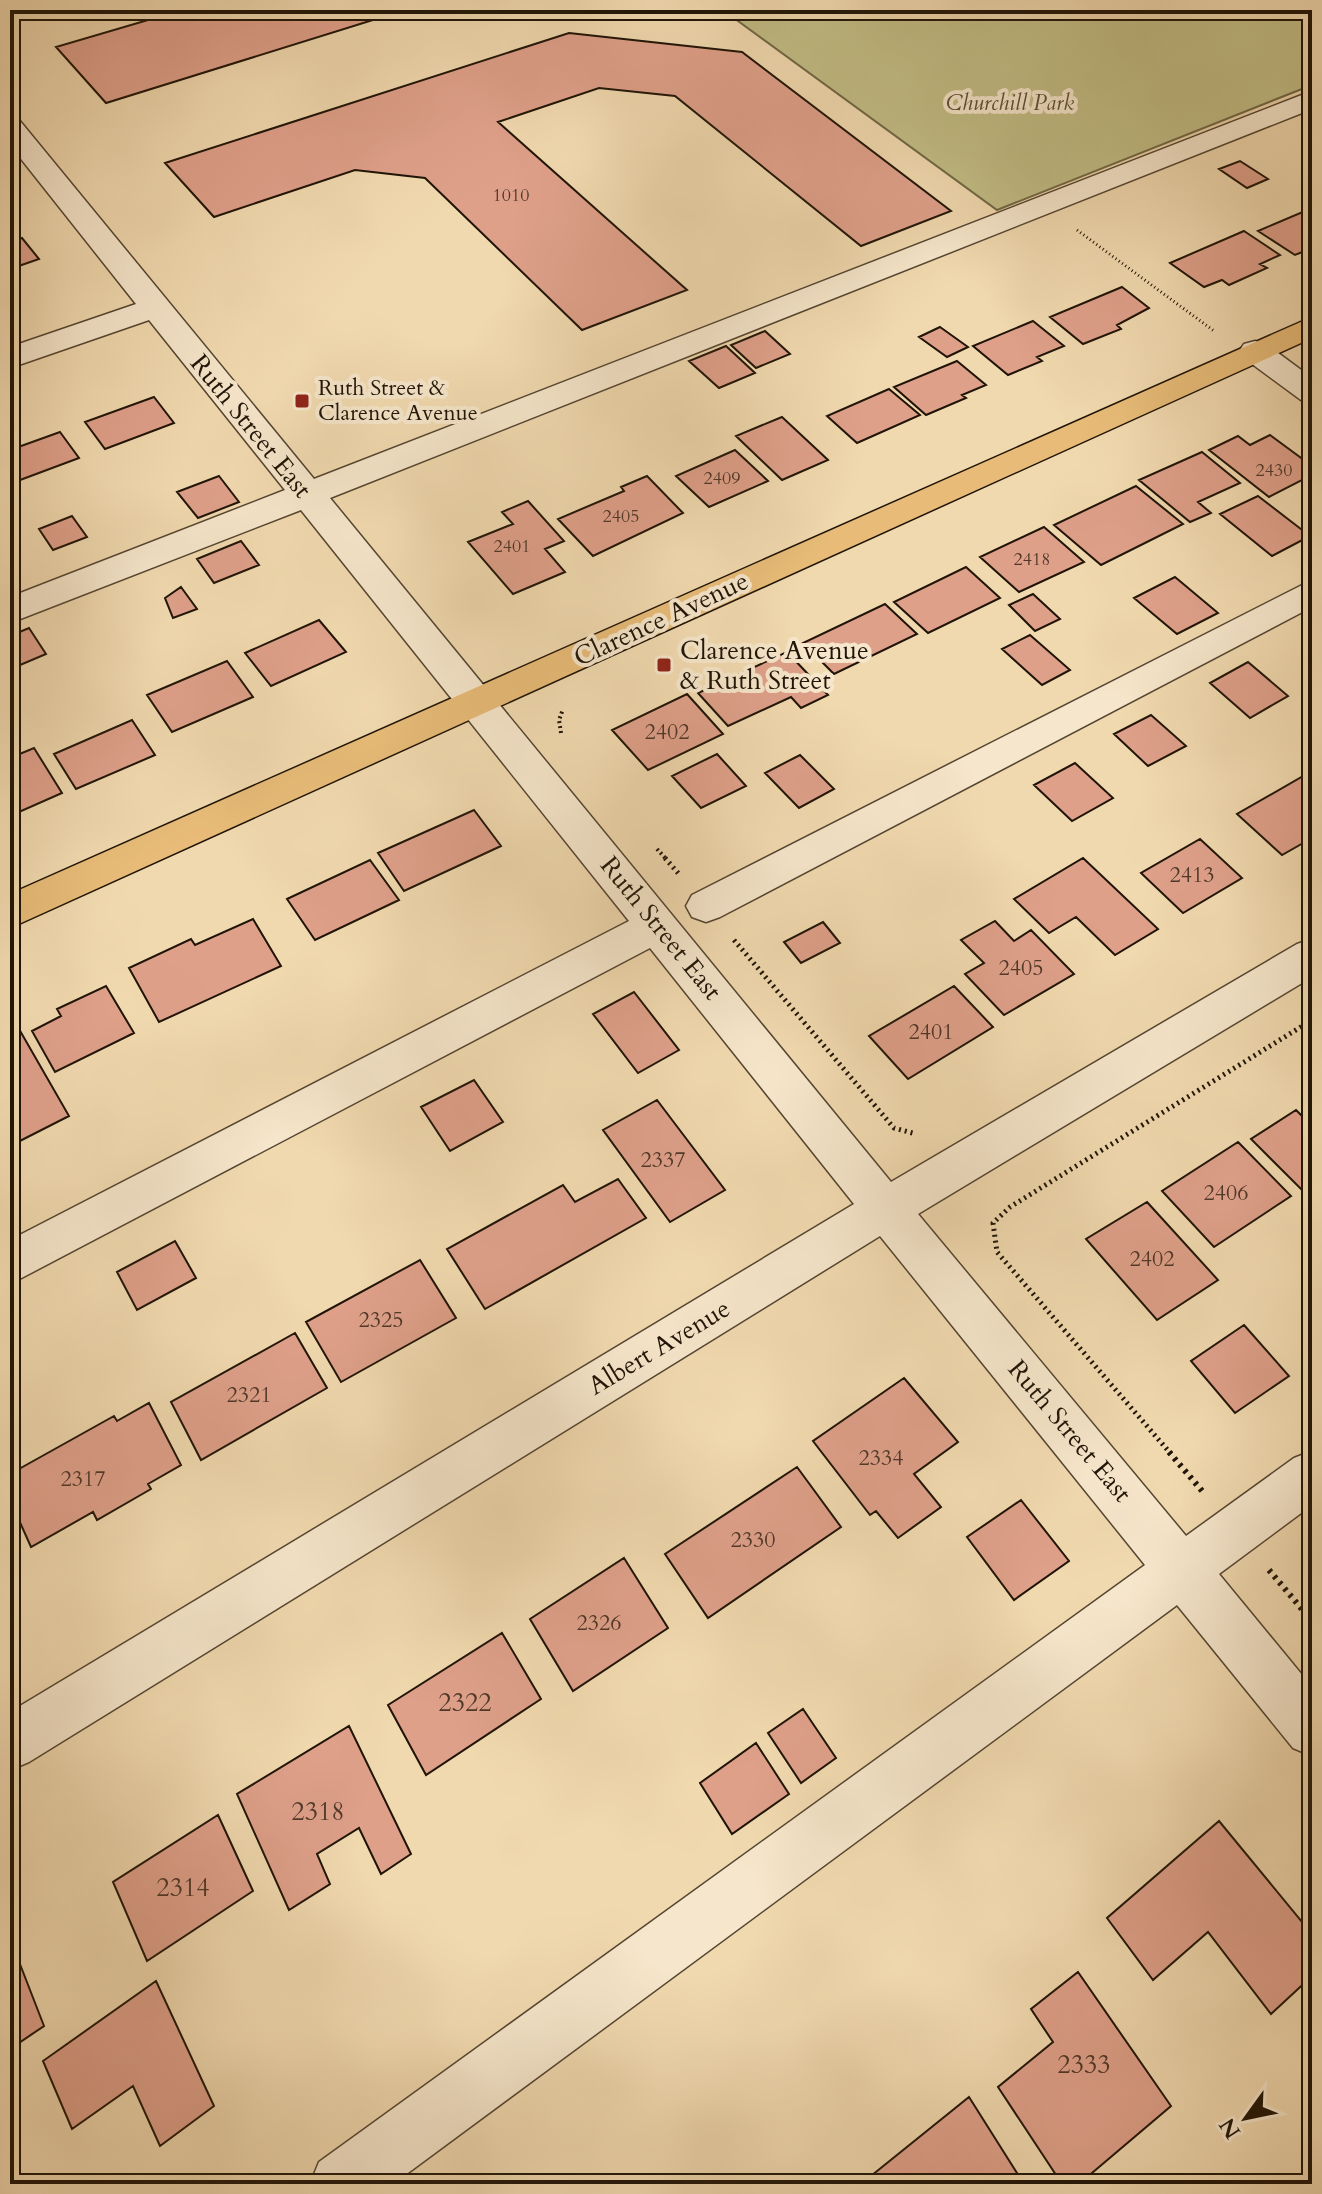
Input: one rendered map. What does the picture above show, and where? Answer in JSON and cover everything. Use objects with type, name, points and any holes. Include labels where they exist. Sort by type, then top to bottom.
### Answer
[{"type":"main road","name":"Clarence Avenue","points":[[10,912],[1312,326]]},
{"type":"street","points":[[10,611],[1312,99]]},
{"type":"street","name":"Ruth Street East","points":[[10,127],[21,158],[156,307],[886,1209],[1183,1567],[1312,1729]]},
{"type":"street","points":[[10,358],[156,307]]},
{"type":"street","points":[[1255,351],[1312,393]]},
{"type":"street","points":[[706,906],[1312,592]]},
{"type":"street","points":[[10,1263],[658,925]]},
{"type":"street","name":"Albert Avenue","points":[[10,1743],[886,1209],[1312,956]]},
{"type":"street","points":[[341,2184],[1312,1475]]},
{"type":"path","points":[[1044,205],[1221,336]]},
{"type":"path","points":[[1312,1020],[1010,1207],[993,1223],[997,1252],[1312,1621]]},
{"type":"green space","name":"Churchill Park","points":[[723,10],[1312,10],[1312,85],[997,210]]},
{"type":"building","points":[[182,10],[405,10],[106,103],[56,47]]},
{"type":"building","points":[[569,33],[742,52],[951,211],[861,246],[675,96],[599,88],[498,122],[687,290],[582,330],[425,178],[355,170],[214,217],[165,163]]},
{"type":"building","points":[[1240,161],[1268,179],[1247,188],[1219,169]]},
{"type":"building","points":[[1312,208],[1312,248],[1295,255],[1258,231]]},
{"type":"building","points":[[1244,231],[1280,255],[1260,264],[1267,268],[1229,285],[1222,280],[1204,287],[1170,263]]},
{"type":"building","points":[[22,238],[39,259],[10,269],[10,242]]},
{"type":"building","points":[[1122,287],[1149,308],[1117,325],[1121,329],[1083,344],[1050,317]]},
{"type":"building","points":[[1033,321],[1064,346],[1037,357],[1042,361],[1008,375],[973,346]]},
{"type":"building","points":[[940,327],[968,347],[947,357],[919,337]]},
{"type":"building","points":[[765,331],[790,354],[756,368],[731,345]]},
{"type":"building","points":[[726,346],[755,373],[719,388],[689,361]]},
{"type":"building","points":[[957,361],[986,385],[962,395],[966,398],[926,415],[894,387]]},
{"type":"building","points":[[889,389],[920,415],[857,443],[827,416]]},
{"type":"building","points":[[154,397],[174,423],[105,449],[85,422]]},
{"type":"building","points":[[782,417],[828,460],[782,480],[736,436]]},
{"type":"building","points":[[60,432],[79,458],[12,483],[10,450]]},
{"type":"building","points":[[1270,435],[1312,466],[1312,475],[1269,497],[1209,450],[1238,436],[1250,445]]},
{"type":"building","points":[[735,450],[768,481],[709,507],[676,476]]},
{"type":"building","points":[[1202,452],[1240,483],[1198,502],[1211,513],[1190,522],[1139,480]]},
{"type":"building","points":[[219,476],[239,502],[198,518],[177,492]]},
{"type":"building","points":[[647,476],[683,513],[593,556],[558,519],[624,491],[621,487]]},
{"type":"building","points":[[1136,486],[1183,524],[1101,565],[1054,525]]},
{"type":"building","points":[[1258,496],[1310,536],[1272,556],[1220,514]]},
{"type":"building","points":[[528,501],[564,541],[545,549],[565,572],[513,594],[468,542],[513,524],[502,512]]},
{"type":"building","points":[[72,516],[87,537],[53,550],[39,529]]},
{"type":"building","points":[[1044,527],[1084,562],[1019,592],[980,557]]},
{"type":"building","points":[[241,541],[259,565],[214,583],[197,559]]},
{"type":"building","points":[[966,567],[1000,598],[928,633],[894,602]]},
{"type":"building","points":[[1175,577],[1218,613],[1177,634],[1134,598]]},
{"type":"building","points":[[181,587],[197,609],[173,618],[165,598]]},
{"type":"building","points":[[1033,594],[1060,619],[1035,631],[1009,605]]},
{"type":"building","points":[[885,604],[917,634],[834,674],[803,643]]},
{"type":"building","points":[[319,620],[346,652],[271,686],[245,653]]},
{"type":"building","points":[[29,628],[46,654],[13,668],[10,636]]},
{"type":"building","points":[[1030,635],[1070,670],[1042,685],[1002,649]]},
{"type":"building","points":[[787,652],[828,695],[801,708],[791,697],[728,726],[698,693]]},
{"type":"building","points":[[227,661],[253,697],[172,732],[147,695]]},
{"type":"building","points":[[1248,662],[1288,696],[1250,718],[1210,683]]},
{"type":"building","points":[[687,694],[723,734],[648,770],[612,730]]},
{"type":"building","points":[[1151,715],[1186,746],[1148,766],[1114,734]]},
{"type":"building","points":[[132,720],[155,755],[76,789],[54,754]]},
{"type":"building","points":[[34,748],[62,793],[10,816],[10,758]]},
{"type":"building","points":[[717,754],[746,786],[701,808],[672,776]]},
{"type":"building","points":[[800,755],[834,789],[799,808],[765,773]]},
{"type":"building","points":[[1075,763],[1113,798],[1072,821],[1034,785]]},
{"type":"building","points":[[1305,775],[1312,781],[1312,838],[1282,855],[1237,814]]},
{"type":"building","points":[[474,810],[501,846],[404,891],[378,853]]},
{"type":"building","points":[[1200,839],[1242,878],[1183,913],[1141,873]]},
{"type":"building","points":[[1083,858],[1158,929],[1115,955],[1076,917],[1049,933],[1014,899]]},
{"type":"building","points":[[370,860],[399,900],[315,940],[287,899]]},
{"type":"building","points":[[253,919],[281,966],[159,1022],[129,968],[191,939],[195,945]]},
{"type":"building","points":[[995,921],[1014,941],[1031,930],[1074,974],[1004,1015],[965,974],[984,963],[961,940]]},
{"type":"building","points":[[823,922],[840,943],[801,963],[784,942]]},
{"type":"building","points":[[106,986],[134,1033],[55,1072],[32,1031],[61,1016],[57,1009]]},
{"type":"building","points":[[954,986],[993,1027],[908,1079],[869,1036]]},
{"type":"building","points":[[634,992],[679,1050],[638,1073],[593,1014]]},
{"type":"building","points":[[19,1029],[69,1116],[10,1146],[10,1034]]},
{"type":"building","points":[[474,1080],[503,1122],[450,1151],[421,1107]]},
{"type":"building","points":[[657,1100],[725,1190],[670,1222],[603,1130]]},
{"type":"building","points":[[1296,1110],[1302,1116],[1312,1110],[1312,1193],[1308,1196],[1251,1139]]},
{"type":"building","points":[[1238,1142],[1291,1196],[1214,1247],[1162,1191]]},
{"type":"building","points":[[618,1179],[646,1218],[485,1309],[447,1249],[563,1185],[575,1202]]},
{"type":"building","points":[[1147,1202],[1218,1280],[1157,1320],[1086,1239]]},
{"type":"building","points":[[175,1241],[196,1278],[137,1310],[117,1272]]},
{"type":"building","points":[[420,1260],[456,1318],[341,1382],[306,1322]]},
{"type":"building","points":[[1244,1325],[1289,1376],[1235,1413],[1191,1361]]},
{"type":"building","points":[[295,1333],[327,1388],[201,1460],[171,1402]]},
{"type":"building","points":[[904,1378],[958,1442],[914,1474],[941,1507],[898,1538],[876,1511],[870,1515],[813,1441]]},
{"type":"building","points":[[149,1403],[181,1465],[148,1484],[151,1489],[97,1520],[93,1512],[31,1547],[10,1500],[10,1474],[114,1416],[117,1421]]},
{"type":"building","points":[[797,1467],[841,1527],[708,1618],[665,1554]]},
{"type":"building","points":[[1021,1500],[1069,1561],[1014,1600],[967,1537]]},
{"type":"building","points":[[624,1558],[668,1628],[573,1691],[530,1619]]},
{"type":"building","points":[[502,1633],[541,1699],[426,1775],[388,1705]]},
{"type":"building","points":[[803,1709],[836,1758],[801,1783],[768,1733]]},
{"type":"building","points":[[349,1726],[411,1854],[381,1874],[359,1828],[317,1854],[330,1884],[289,1910],[237,1794]]},
{"type":"building","points":[[756,1743],[789,1794],[732,1834],[700,1783]]},
{"type":"building","points":[[218,1815],[253,1891],[147,1961],[113,1882]]},
{"type":"building","points":[[1219,1821],[1312,1934],[1312,1976],[1271,2014],[1208,1932],[1153,1980],[1107,1918]]},
{"type":"building","points":[[10,1942],[44,2026],[10,2049]]},
{"type":"building","points":[[1078,1972],[1171,2106],[1079,2184],[1062,2184],[998,2087],[1053,2042],[1031,2009]]},
{"type":"building","points":[[156,1981],[214,2106],[160,2146],[133,2086],[72,2129],[43,2061]]},
{"type":"building","points":[[969,2097],[1024,2184],[861,2184]]},
{"type":"place","name":"Ruth Street & Clarence Avenue","points":[[302,401]]},
{"type":"place","name":"Clarence Avenue & Ruth Street","points":[[664,665]]}]
